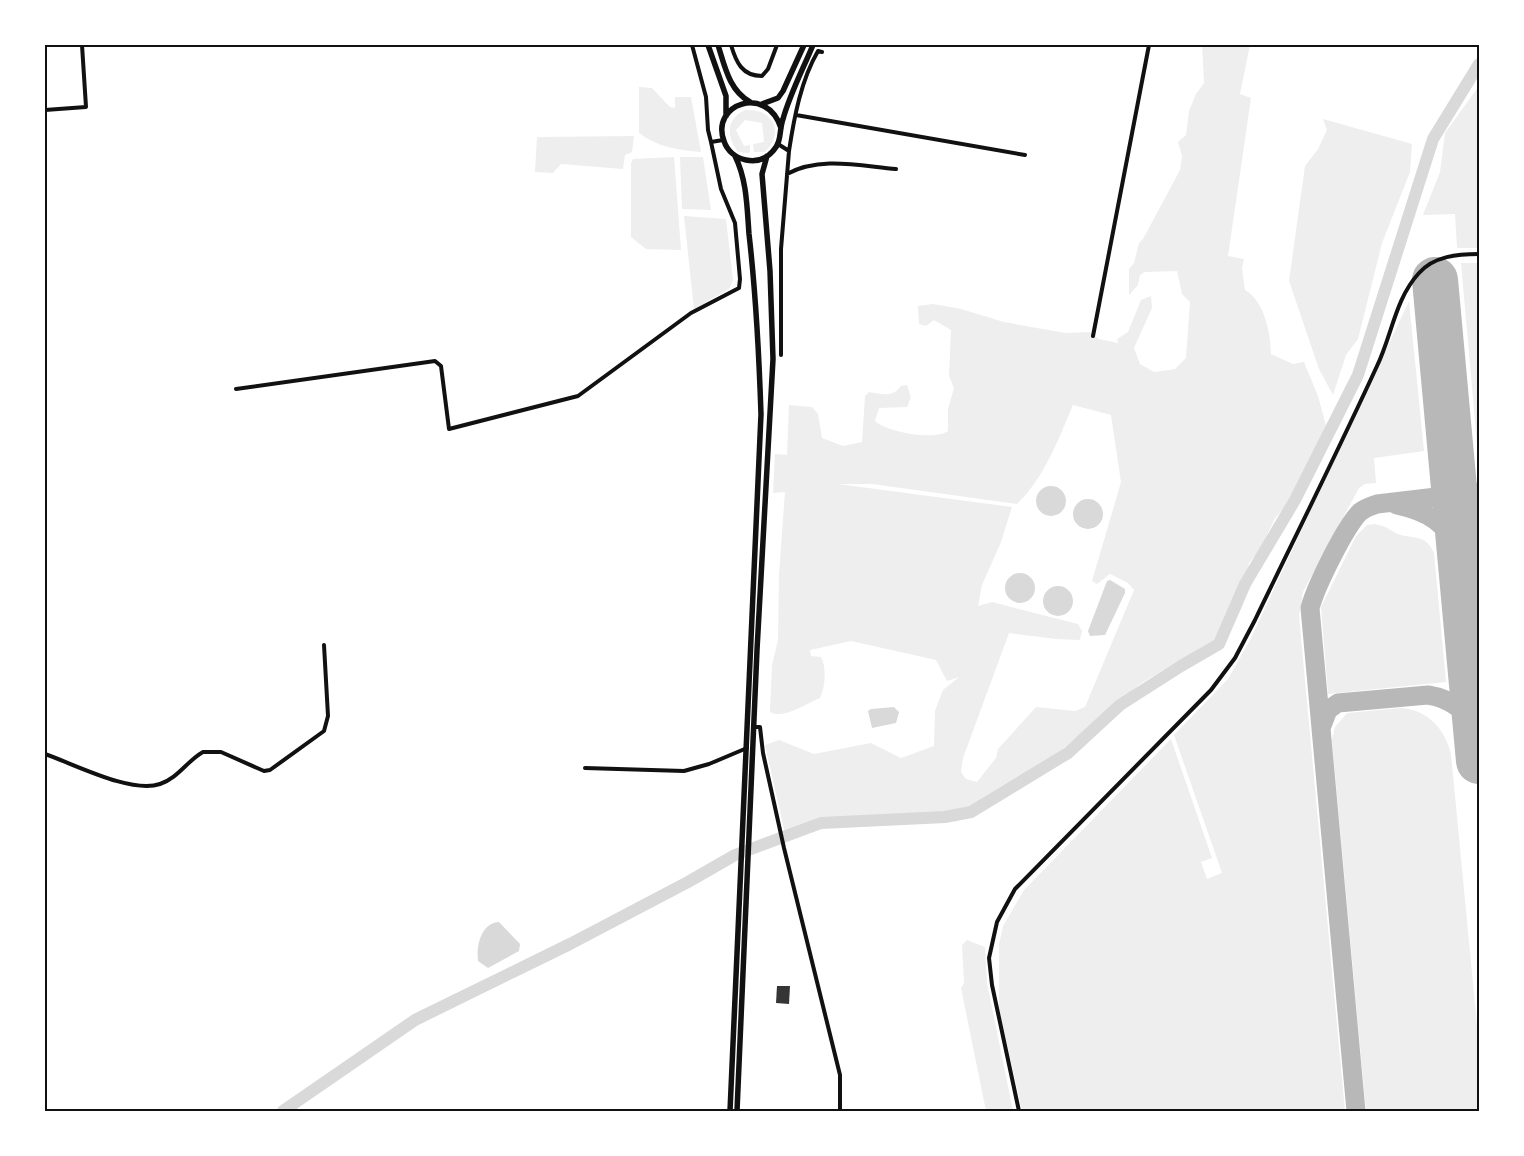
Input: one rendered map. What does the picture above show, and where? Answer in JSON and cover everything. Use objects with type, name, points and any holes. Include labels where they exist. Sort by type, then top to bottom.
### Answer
[{"type":"main road","points":[[708,45],[726,96],[726,116],[722,127],[723,140],[735,156],[743,173],[756,292],[760,379],[730,1111]]},
{"type":"main road","points":[[718,45],[728,78],[736,92],[750,102],[762,104],[778,98],[783,91],[804,45]]},
{"type":"main road","points":[[737,1111],[772,359],[770,271],[762,174],[767,156],[778,144],[781,128],[813,45]]},
{"type":"main road","points":[[726,116],[737,106],[750,102]]},
{"type":"main road","points":[[762,104],[774,114],[781,128]]},
{"type":"main road","points":[[735,156],[751,161],[767,156]]},
{"type":"street","points":[[45,110],[86,107],[82,45]]},
{"type":"street","points":[[236,389],[435,361],[441,366],[449,429],[578,396],[691,313],[739,288],[740,279],[735,223],[721,189],[711,142],[705,90],[692,45]]},
{"type":"street","points":[[730,45],[736,62],[744,72],[752,76],[762,76],[768,70],[777,45]]},
{"type":"street","points":[[1094,336],[1149,45]]},
{"type":"street","points":[[781,355],[780,249],[789,151],[796,115],[815,57],[818,51],[822,52]]},
{"type":"street","points":[[796,115],[1025,155]]},
{"type":"street","points":[[711,142],[723,140]]},
{"type":"street","points":[[778,144],[789,151]]},
{"type":"street","points":[[787,174],[798,168],[823,163],[896,168]]},
{"type":"street","points":[[1019,1111],[992,985],[989,958],[997,922],[1004,905],[1015,889],[1211,690],[1235,658],[1256,620],[1379,363],[1407,287],[1421,270],[1435,261],[1450,256],[1479,254]]},
{"type":"street","points":[[45,754],[133,786],[160,784],[174,777],[203,752],[221,752],[264,771],[270,770],[324,731],[328,716],[324,645]]},
{"type":"street","points":[[747,727],[760,727],[762,753],[840,1075],[840,1111]]},
{"type":"street","points":[[585,768],[684,771],[709,764],[746,748],[754,748]]},
{"type":"shaded area","points":[[1202,45],[1250,45],[1240,94],[1251,98],[1228,256],[1244,259],[1242,268],[1245,290],[1252,295],[1262,309],[1270,337],[1271,354],[1293,364],[1304,362],[1318,396],[1326,426],[1291,499],[1274,520],[1261,548],[1249,563],[1246,575],[1217,638],[1140,684],[1060,751],[1010,786],[965,810],[897,817],[817,819],[785,833],[765,745],[779,740],[814,754],[871,743],[901,758],[934,746],[935,711],[943,690],[959,677],[947,681],[936,660],[851,641],[810,650],[811,656],[821,657],[823,662],[825,672],[824,684],[820,698],[795,710],[781,714],[770,712],[772,665],[778,640],[779,574],[785,492],[773,493],[775,454],[787,455],[789,405],[812,407],[818,414],[822,438],[843,446],[862,442],[865,396],[869,392],[890,394],[901,386],[907,385],[911,397],[907,407],[879,408],[875,421],[890,429],[911,434],[932,435],[948,431],[948,409],[954,388],[949,376],[951,330],[934,320],[926,326],[919,324],[918,306],[933,304],[961,309],[1004,322],[1065,333],[1089,332],[1099,339],[1118,343],[1117,339],[1128,332],[1141,300],[1151,296],[1152,308],[1134,348],[1140,364],[1154,372],[1175,369],[1186,358],[1190,302],[1182,294],[1177,271],[1145,272],[1140,275],[1138,285],[1129,295],[1129,269],[1134,263],[1139,243],[1143,239],[1180,170],[1182,156],[1178,142],[1186,135],[1189,111],[1196,94],[1204,83]],"holes":[[[1073,405],[1111,415],[1121,482],[1092,581],[1097,584],[1110,574],[1128,583],[1134,590],[1085,707],[1075,711],[1036,707],[998,749],[996,758],[977,782],[966,779],[961,772],[963,758],[1009,633],[1080,640],[1082,631],[1078,624],[992,602],[978,606],[982,585],[1001,542],[1012,507],[838,484],[872,484],[1017,504],[1043,470]]]},
{"type":"shaded area","points":[[1479,86],[1479,248],[1457,248],[1455,214],[1423,215],[1440,172],[1445,133]]},
{"type":"shaded area","points":[[639,87],[652,88],[670,107],[675,108],[675,97],[691,97],[701,152],[668,147],[653,142],[639,133]]},
{"type":"shaded area","points":[[745,110],[755,110],[763,113],[773,123],[775,129],[774,137],[765,152],[754,152],[753,144],[764,142],[762,123],[745,120],[736,130],[744,146],[750,145],[750,152],[738,152],[731,140],[731,123],[734,118]]},
{"type":"shaded area","points":[[1323,119],[1412,144],[1410,172],[1382,243],[1358,339],[1346,355],[1333,395],[1319,369],[1289,281],[1305,166],[1318,149],[1327,130]]},
{"type":"shaded area","points":[[634,136],[632,152],[625,155],[623,169],[561,164],[553,173],[535,172],[537,137]]},
{"type":"shaded area","points":[[674,157],[681,250],[646,249],[631,237],[631,163],[633,159]]},
{"type":"shaded area","points":[[680,157],[703,157],[711,210],[682,209]]},
{"type":"shaded area","points":[[684,216],[726,219],[733,280],[729,289],[694,309]]},
{"type":"shaded area","points":[[1461,263],[1479,263],[1479,444],[1477,444]]},
{"type":"shaded area","points":[[1409,301],[1424,451],[1374,458],[1376,483],[1365,484],[1359,488],[1303,592],[1299,616],[1345,1111],[1022,1111],[999,1008],[999,945],[1003,926],[1024,890],[1171,739],[1212,858],[1201,862],[1207,879],[1222,873],[1174,735],[1228,679],[1250,640]]},
{"type":"shaded area","points":[[1051,486],[1062,490],[1066,501],[1062,512],[1051,516],[1040,512],[1036,501],[1040,490]]},
{"type":"shaded area","points":[[1088,499],[1099,503],[1103,514],[1099,525],[1088,529],[1077,525],[1073,514],[1077,503]]},
{"type":"shaded area","points":[[1367,525],[1383,526],[1398,534],[1424,540],[1434,553],[1446,682],[1328,694],[1321,607],[1356,536]]},
{"type":"shaded area","points":[[1020,573],[1031,577],[1035,588],[1031,599],[1020,603],[1009,599],[1005,588],[1009,577]]},
{"type":"shaded area","points":[[1110,580],[1125,589],[1125,593],[1105,635],[1090,636],[1088,631],[1107,581]]},
{"type":"shaded area","points":[[1058,586],[1069,590],[1073,601],[1069,612],[1058,616],[1047,612],[1043,601],[1047,590]]},
{"type":"shaded area","points":[[894,707],[899,712],[896,723],[872,728],[868,711],[871,709]]},
{"type":"shaded area","points":[[1401,708],[1419,713],[1434,722],[1440,729],[1451,754],[1479,1046],[1479,1111],[1366,1111],[1332,740],[1335,727],[1347,713]]},
{"type":"shaded area","points":[[499,922],[520,944],[519,951],[488,968],[478,961],[479,942],[488,926]]},
{"type":"shaded area","points":[[967,940],[985,947],[987,983],[1013,1111],[986,1111],[961,988],[964,983],[962,945]]},
{"type":"building","points":[[777,986],[790,986],[789,1004],[776,1003]]},
{"type":"waterway","points":[[283,1111],[415,1020],[570,944],[735,855],[821,823],[945,817],[971,812],[1068,753],[1120,705],[1219,644],[1245,584],[1295,500],[1358,375],[1433,139],[1479,64]]},
{"type":"taxiway","points":[[1356,1111],[1310,608],[1318,586],[1339,543],[1360,512],[1377,504],[1479,492]]},
{"type":"taxiway","points":[[1397,505],[1418,511],[1435,520],[1449,534],[1460,553]]},
{"type":"taxiway","points":[[1460,553],[1462,538],[1479,515]]},
{"type":"taxiway","points":[[1321,728],[1328,710],[1338,703],[1428,695],[1452,703],[1469,719],[1477,734]]},
{"type":"runway","points":[[1435,280],[1479,761]]}]
